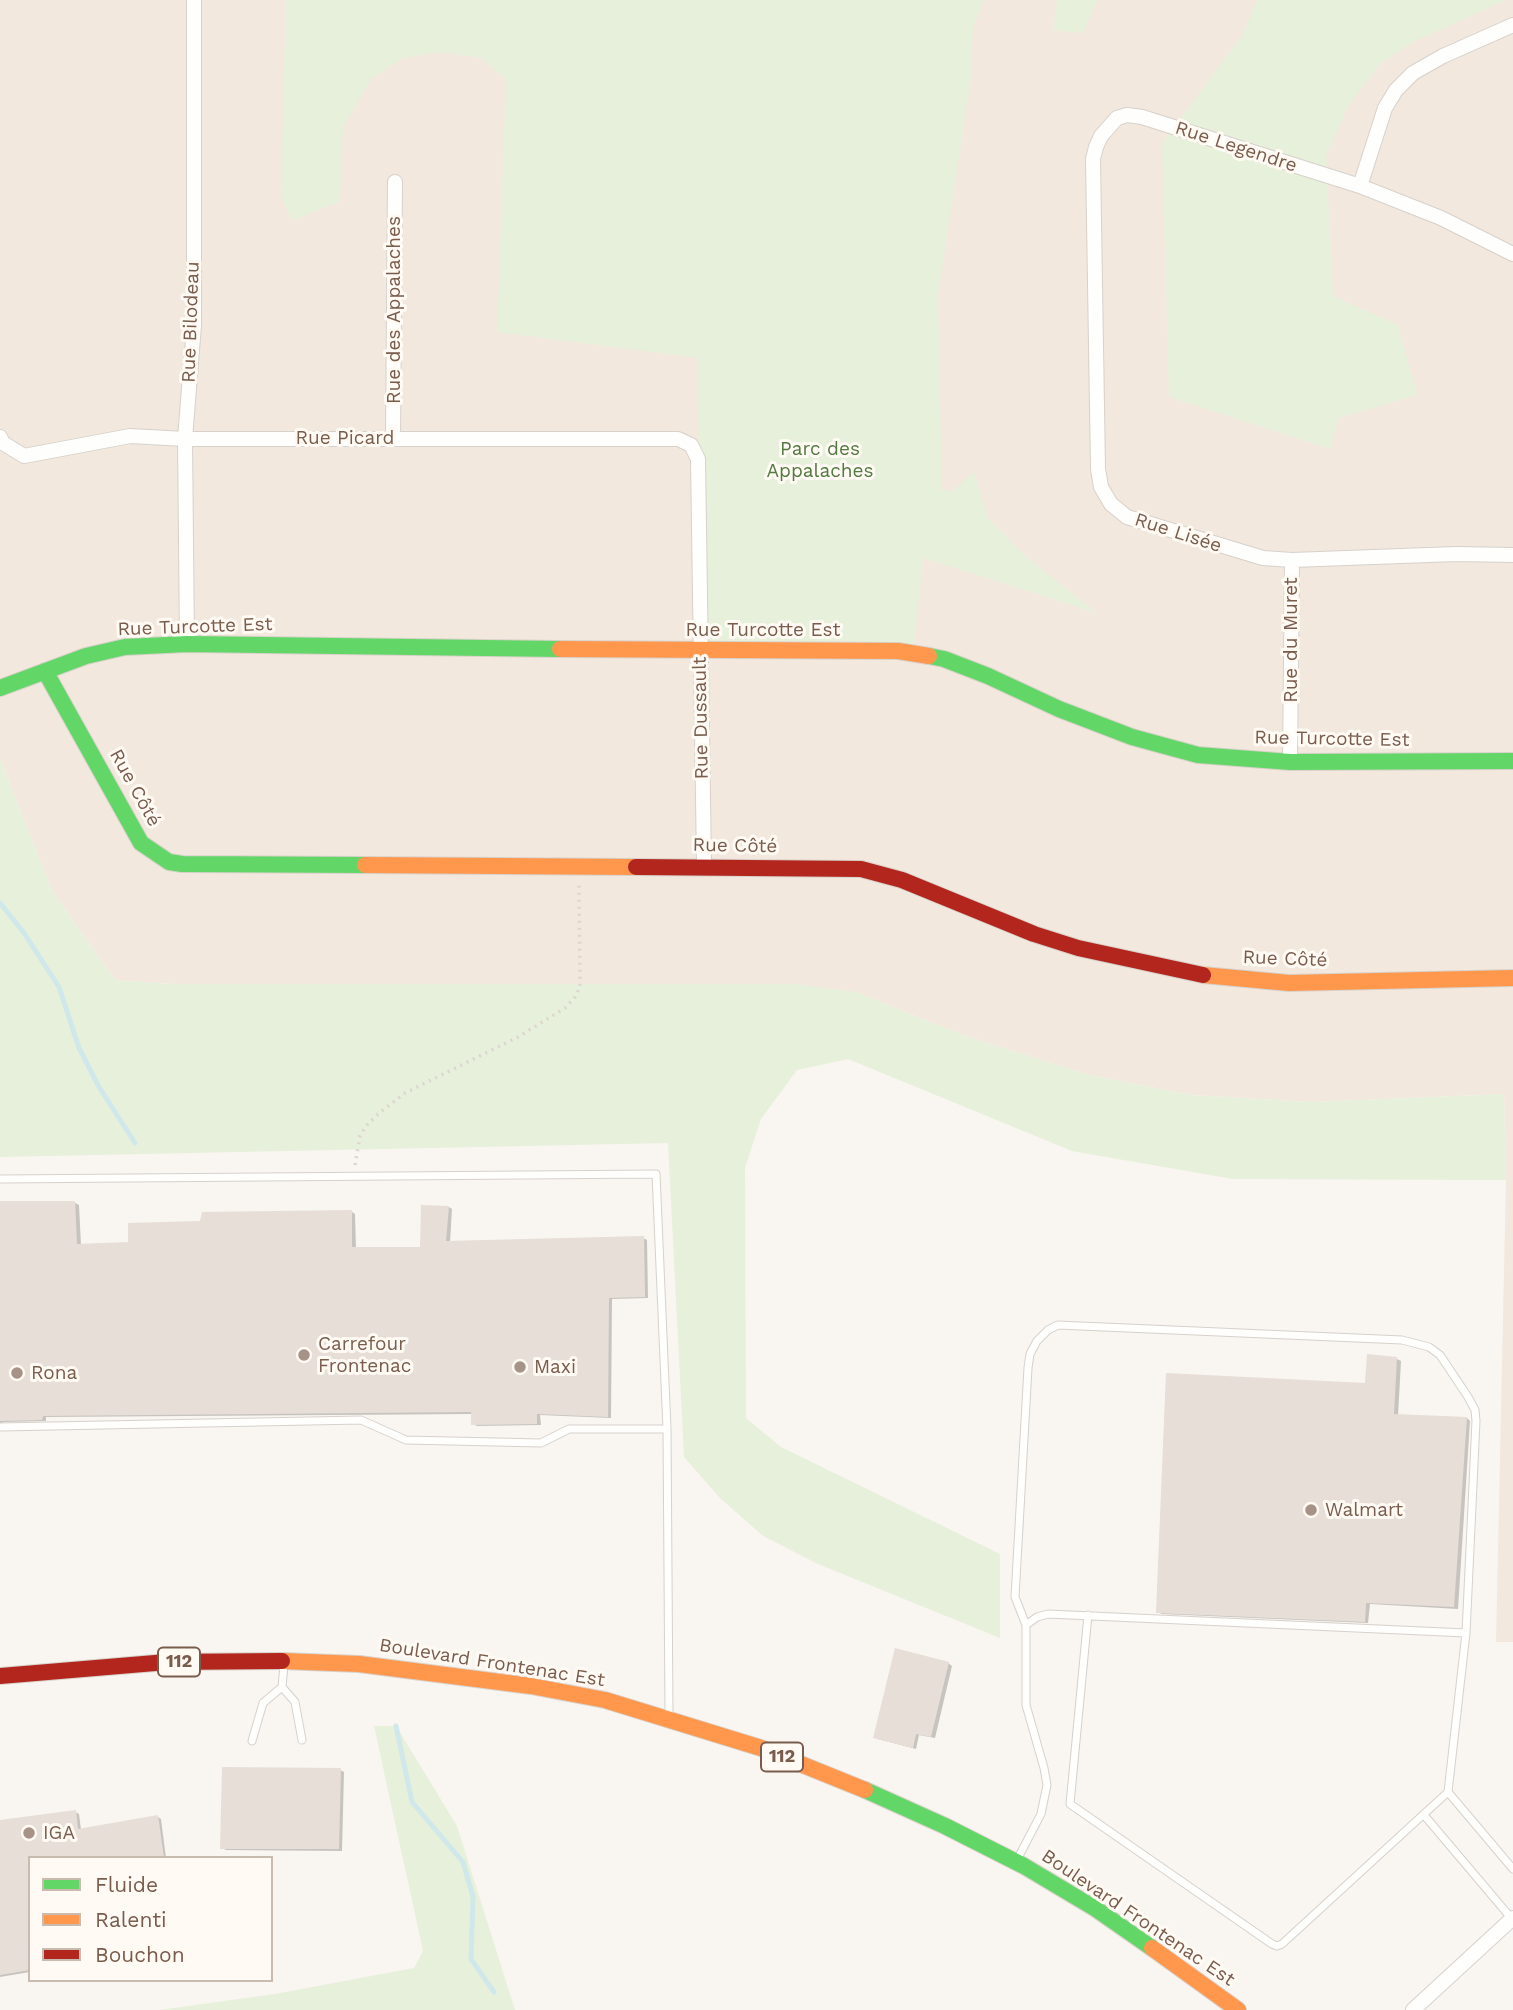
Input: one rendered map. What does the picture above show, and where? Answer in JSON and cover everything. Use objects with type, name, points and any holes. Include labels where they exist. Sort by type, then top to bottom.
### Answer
[{"type":"street","name":"Rue Bilodeau","points":[[187,644],[185,439],[194,325],[194,0]]},
{"type":"street","points":[[1360,186],[1385,108],[1396,90],[1413,73],[1443,56],[1513,25]]},
{"type":"street","name":"Rue Legendre","points":[[1111,122],[1127,115],[1142,117],[1360,186],[1441,218],[1513,254]]},
{"type":"street","name":"Rue Lisée","points":[[1111,122],[1101,136],[1093,159],[1098,469],[1101,488],[1111,504],[1127,517],[1250,556],[1292,560],[1456,554],[1513,555]]},
{"type":"street","name":"Rue des Appalaches","points":[[393,438],[395,182]]},
{"type":"street","name":"Rue Picard","points":[[2,440],[24,456],[130,436],[185,439],[678,439],[691,445]]},
{"type":"street","name":"Rue Dussault","points":[[691,445],[698,458],[704,866]]},
{"type":"street","name":"Rue du Muret","points":[[1290,762],[1292,560]]},
{"type":"street","name":"Rue Turcotte Est","points":[[0,688],[86,656],[125,647],[187,644],[898,651],[944,659],[1059,709],[1132,737],[1198,755],[1290,762],[1513,761]]},
{"type":"street","name":"Rue Côté","points":[[46,671],[141,843],[169,862],[704,866],[869,870],[902,880],[1034,934],[1214,977],[1289,984],[1513,978]]},
{"type":"street","name":"Boulevard Frontenac Est","points":[[0,1676],[167,1662],[285,1661],[359,1664],[519,1684],[605,1700],[761,1748],[852,1784],[945,1826],[1016,1862],[1105,1916],[1166,1956],[1238,2010]]},
{"type":"street","points":[[1413,2010],[1513,1918]]},
{"type":"lane","points":[[0,1179],[656,1174],[667,1429],[669,1718]]},
{"type":"lane","points":[[1016,1862],[1041,1814],[1047,1785],[1026,1705],[1026,1625],[1015,1597],[1028,1368],[1030,1354],[1037,1341],[1048,1330],[1058,1325],[1402,1340],[1429,1347],[1440,1355],[1475,1410],[1466,1633],[1448,1792],[1282,1944],[1272,1944],[1070,1804],[1088,1615]]},
{"type":"lane","points":[[0,1427],[361,1420],[405,1440],[541,1443],[569,1429],[667,1429]]},
{"type":"lane","points":[[1026,1625],[1037,1616],[1048,1614],[1466,1633]]},
{"type":"lane","points":[[253,1741],[263,1703],[282,1687],[285,1661]]},
{"type":"lane","points":[[282,1687],[295,1702],[302,1740]]},
{"type":"lane","points":[[1448,1792],[1513,1868]]},
{"type":"lane","points":[[1423,1815],[1513,1918]]},
{"type":"path","points":[[355,1176],[355,1156],[360,1136],[379,1112],[405,1093],[518,1037],[565,1008],[575,998],[580,987],[579,866]]},
{"type":"shaded area","points":[[0,0],[1513,0],[1513,1642],[1496,1642],[1506,1180],[1504,1094],[1312,1102],[1191,1095],[1089,1075],[965,1036],[856,992],[171,984],[115,980],[52,891],[0,759]]},
{"type":"green space","name":"Parc des Appalaches","points":[[286,0],[984,0],[973,27],[971,78],[938,295],[942,490],[953,491],[974,472],[988,518],[1025,556],[1097,613],[923,558],[913,653],[700,651],[698,358],[497,332],[506,79],[481,58],[440,52],[403,58],[371,79],[343,127],[340,201],[292,221],[281,196]]},
{"type":"green space","points":[[1057,0],[1097,0],[1083,33],[1053,30]]},
{"type":"green space","points":[[1257,0],[1506,0],[1413,42],[1381,63],[1348,106],[1326,156],[1333,296],[1398,325],[1417,395],[1338,418],[1330,449],[1169,397],[1162,143],[1242,36]]},
{"type":"green space","points":[[0,759],[52,891],[115,980],[171,984],[795,984],[856,992],[965,1036],[1089,1075],[1191,1095],[1312,1102],[1504,1094],[1506,1180],[1233,1179],[1072,1151],[848,1059],[797,1070],[761,1119],[745,1168],[746,1418],[781,1447],[1000,1554],[1000,1638],[818,1564],[763,1536],[720,1498],[684,1457],[668,1143],[0,1157]]},
{"type":"green space","points":[[374,1726],[396,1726],[457,1826],[515,2010],[159,2010],[275,1994],[414,1968],[423,1951]]},
{"type":"building","name":"Carrefour Frontenac","points":[[0,1201],[75,1201],[77,1244],[128,1242],[128,1223],[200,1221],[202,1212],[352,1210],[352,1247],[420,1247],[421,1205],[449,1206],[446,1241],[644,1236],[645,1297],[609,1298],[608,1417],[537,1414],[537,1424],[471,1425],[471,1412],[43,1416],[42,1420],[0,1421]]},
{"type":"building","name":"Walmart","points":[[1367,1354],[1397,1357],[1394,1414],[1467,1417],[1454,1607],[1366,1603],[1365,1622],[1156,1613],[1166,1373],[1365,1383]]},
{"type":"building","points":[[895,1648],[949,1662],[931,1737],[916,1734],[913,1748],[873,1738]]},
{"type":"building","points":[[222,1767],[341,1768],[339,1849],[220,1849]]},
{"type":"building","points":[[76,1810],[78,1829],[158,1815],[164,1856],[28,1856],[28,1970],[0,1975],[0,1820]]},
{"type":"waterway","points":[[0,903],[24,933],[59,987],[79,1048],[99,1087],[135,1143]]},
{"type":"waterway","points":[[396,1726],[412,1802],[463,1862],[473,1897],[471,1959],[494,1992]]},
{"type":"traffic: fast","points":[[0,688],[86,656],[125,647],[187,644],[560,649]]},
{"type":"traffic: fast","points":[[929,656],[988,676],[1059,709],[1132,737],[1198,755],[1290,762],[1513,761]]},
{"type":"traffic: fast","points":[[45,671],[141,843],[169,862],[365,865]]},
{"type":"traffic: fast","points":[[865,1790],[1024,1866],[1096,1909],[1152,1948]]},
{"type":"traffic: slow","points":[[560,649],[898,651],[929,656]]},
{"type":"traffic: slow","points":[[365,865],[636,867]]},
{"type":"traffic: slow","points":[[1203,975],[1289,983],[1513,978]]},
{"type":"traffic: slow","points":[[282,1661],[359,1664],[531,1686],[605,1700],[761,1748],[865,1790]]},
{"type":"traffic: slow","points":[[1152,1948],[1238,2010]]},
{"type":"traffic: jam","points":[[636,867],[861,869],[902,880],[1034,934],[1078,948],[1203,975]]},
{"type":"traffic: jam","points":[[0,1676],[167,1662],[282,1661]]},
{"type":"place","name":"Carrefour Frontenac","points":[[304,1355]]},
{"type":"place","name":"Maxi","points":[[520,1367]]},
{"type":"place","name":"Rona","points":[[17,1373]]},
{"type":"place","name":"Walmart","points":[[1311,1510]]},
{"type":"place","name":"IGA","points":[[29,1833]]}]
